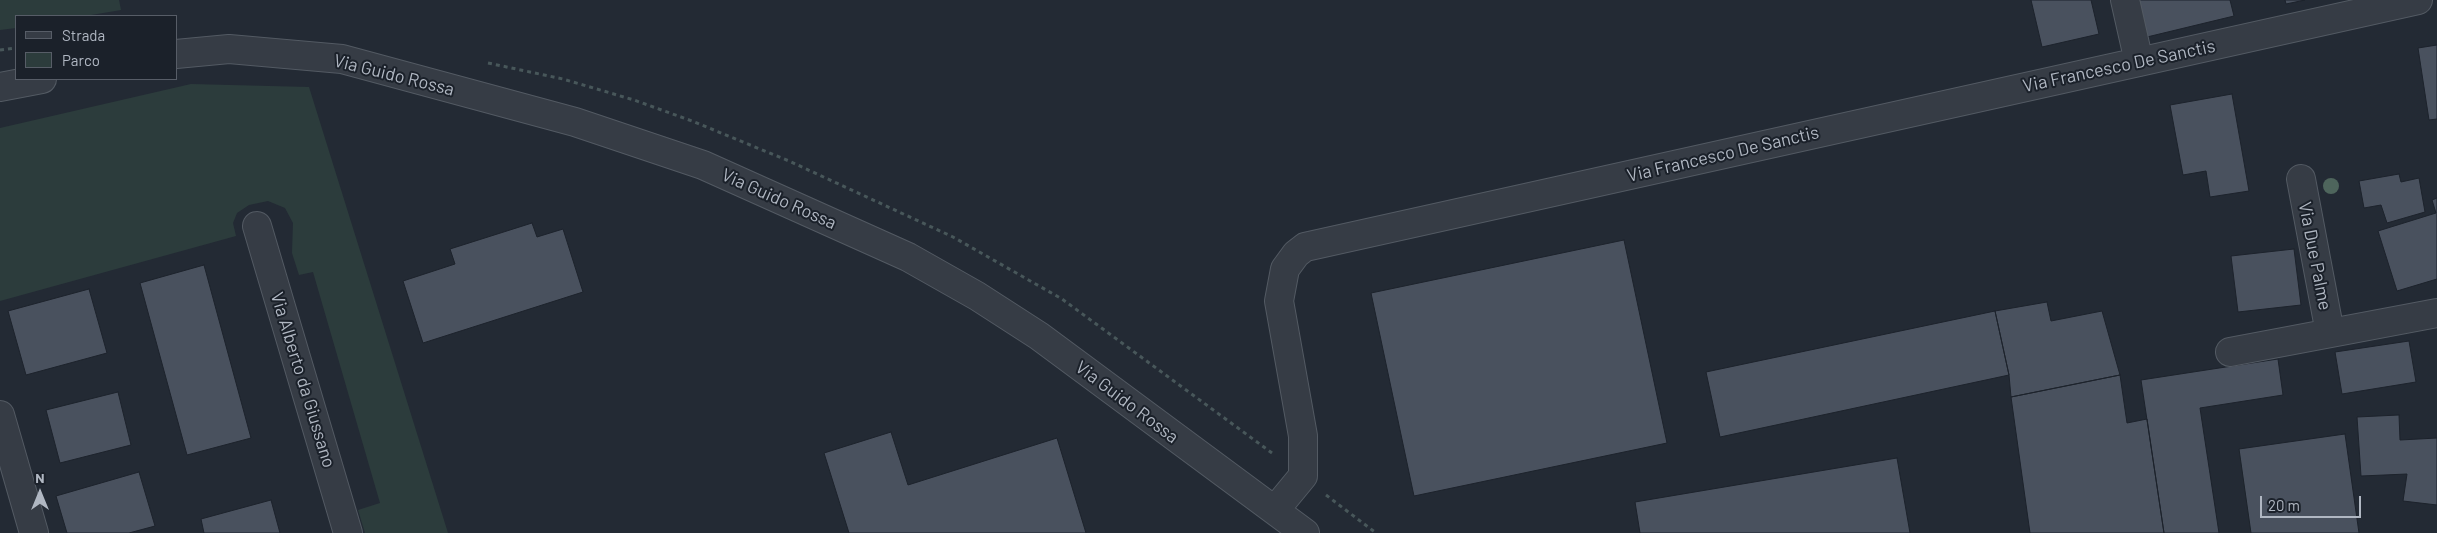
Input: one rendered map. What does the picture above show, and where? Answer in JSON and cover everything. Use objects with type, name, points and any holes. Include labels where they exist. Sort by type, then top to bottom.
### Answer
[{"type":"street","points":[[2125,0],[2139,62]]},
{"type":"street","name":"Via Francesco De Sanctis","points":[[1275,510],[1303,476],[1303,436],[1279,301],[1285,269],[1296,254],[1305,247],[2418,0]]},
{"type":"street","name":"Via Guido Rossa","points":[[178,54],[229,49],[342,59],[574,122],[703,165],[908,257],[978,296],[1039,336],[1305,533]]},
{"type":"street","points":[[0,86],[36,80]]},
{"type":"street","name":"Via Due Palme","points":[[2301,179],[2330,333]]},
{"type":"street","name":"Via Alberto da Giussano","points":[[257,226],[348,533]]},
{"type":"street","name":"Via Due Palme","points":[[2230,352],[2437,313]]},
{"type":"street","points":[[0,415],[34,533]]},
{"type":"path","points":[[0,50],[15,48]]},
{"type":"green space","points":[[0,0],[119,0],[121,10],[91,15],[15,15],[15,28],[0,30]]},
{"type":"green space","points":[[191,84],[309,87],[448,533],[365,533],[358,510],[380,503],[313,272],[299,275],[292,253],[293,223],[285,208],[268,201],[249,205],[237,213],[233,223],[236,236],[0,301],[0,128]]},
{"type":"building","points":[[2031,0],[2091,0],[2099,34],[2042,47]]},
{"type":"building","points":[[2138,0],[2230,0],[2234,16],[2147,37]]},
{"type":"building","points":[[2285,0],[2305,0],[2286,4]]},
{"type":"building","points":[[2437,45],[2437,119],[2429,120],[2418,48]]},
{"type":"building","points":[[2232,94],[2249,191],[2210,197],[2206,171],[2183,175],[2170,105]]},
{"type":"building","points":[[2399,174],[2401,182],[2419,178],[2425,212],[2387,223],[2381,205],[2364,208],[2359,181]]},
{"type":"building","points":[[2437,198],[2437,279],[2397,291],[2378,231],[2436,213],[2432,200]]},
{"type":"building","points":[[532,223],[537,237],[563,229],[583,292],[423,343],[403,281],[455,264],[450,249]]},
{"type":"building","points":[[1624,240],[1667,443],[1414,496],[1371,293]]},
{"type":"building","points":[[2294,249],[2301,305],[2238,312],[2231,256]]},
{"type":"building","points":[[204,265],[251,438],[187,455],[140,283]]},
{"type":"building","points":[[89,289],[107,353],[26,375],[8,311]]},
{"type":"building","points":[[2047,302],[2051,321],[2102,311],[2120,375],[2011,397],[2009,375],[1995,311]]},
{"type":"building","points":[[1995,311],[2009,375],[1720,437],[1706,372]]},
{"type":"building","points":[[2409,341],[2416,382],[2342,394],[2335,352]]},
{"type":"building","points":[[2278,359],[2283,395],[2200,408],[2219,533],[2164,533],[2141,380]]},
{"type":"building","points":[[2120,375],[2127,423],[2147,419],[2164,533],[2030,533],[2011,397]]},
{"type":"building","points":[[118,392],[131,445],[60,463],[46,410]]},
{"type":"building","points":[[2399,415],[2400,440],[2437,438],[2437,505],[2403,501],[2407,474],[2361,476],[2357,417]]},
{"type":"building","points":[[891,432],[908,485],[1057,438],[1086,533],[849,533],[824,453]]},
{"type":"building","points":[[2345,434],[2359,533],[2251,533],[2239,449]]},
{"type":"building","points":[[1897,458],[1910,533],[1640,533],[1635,502]]},
{"type":"building","points":[[139,472],[155,526],[129,533],[67,533],[56,496]]},
{"type":"building","points":[[271,500],[280,533],[204,533],[201,519]]}]
